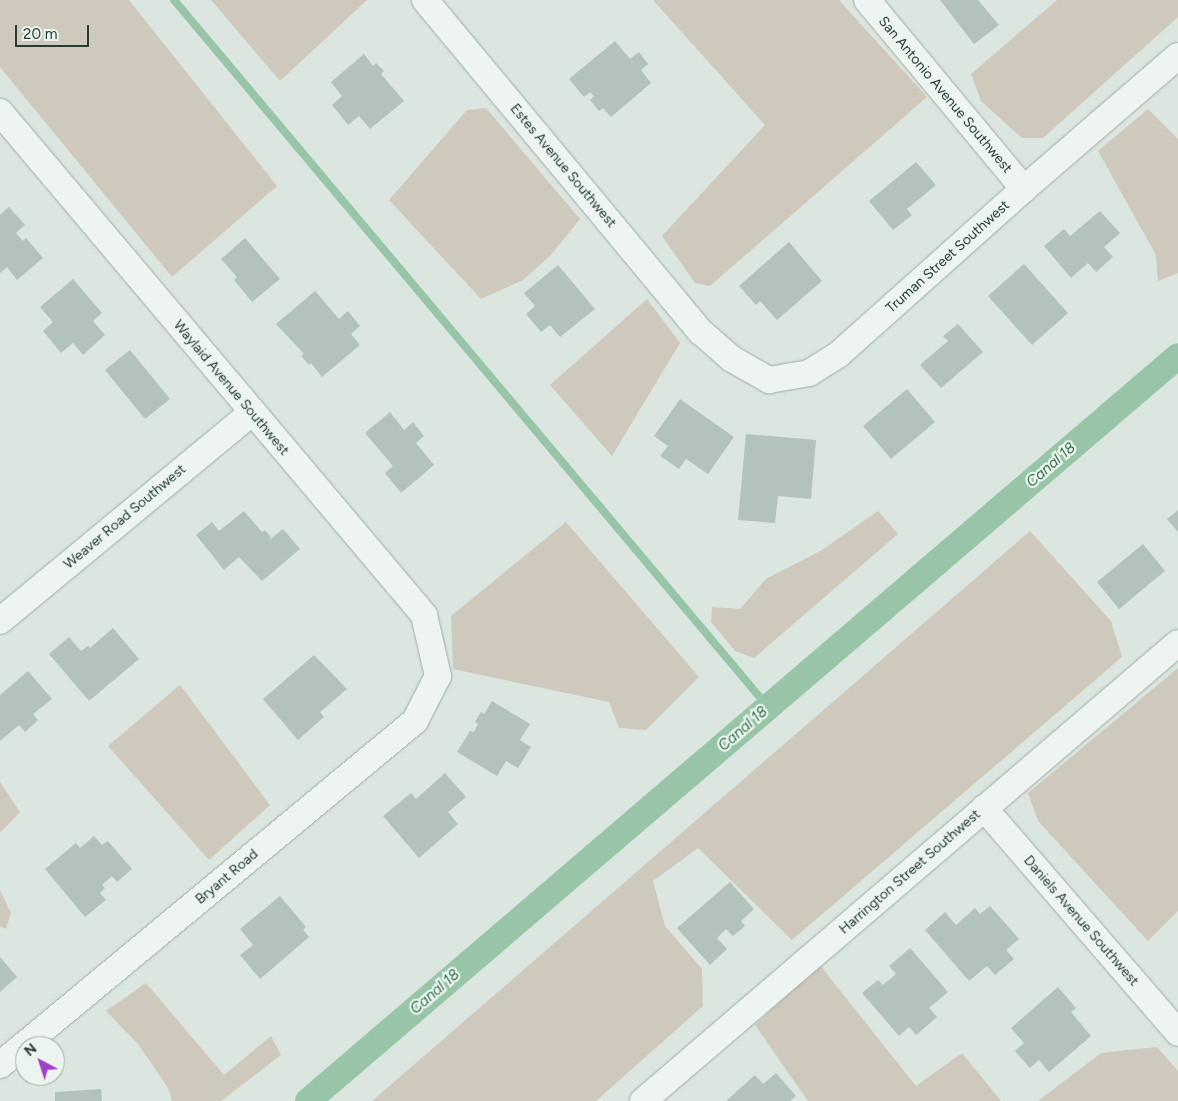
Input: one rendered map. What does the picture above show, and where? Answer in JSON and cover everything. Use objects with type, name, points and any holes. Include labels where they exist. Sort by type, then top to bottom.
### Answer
[{"type":"street","name":"Estes Avenue Southwest","points":[[426,0],[701,332]]},
{"type":"street","name":"San Antonio Avenue Southwest","points":[[867,0],[1024,189]]},
{"type":"street","name":"Truman Street Southwest","points":[[701,332],[732,360],[769,380],[809,373],[838,355],[1024,189],[1178,56]]},
{"type":"street","name":"Waylaid Avenue Southwest","points":[[0,112],[251,413],[424,615],[438,676]]},
{"type":"street","name":"Weaver Road Southwest","points":[[0,621],[251,413]]},
{"type":"street","name":"Harrington Street Southwest","points":[[643,1101],[1178,642]]},
{"type":"street","name":"Bryant Road","points":[[0,1065],[415,722],[438,676]]},
{"type":"street","name":"Daniels Avenue Southwest","points":[[984,808],[1178,1033]]},
{"type":"shaded area","points":[[0,0],[129,0],[277,186],[172,277],[0,67]]},
{"type":"shaded area","points":[[211,0],[367,0],[280,81]]},
{"type":"shaded area","points":[[653,0],[839,0],[927,97],[710,286],[695,283],[662,236],[765,125]]},
{"type":"shaded area","points":[[1057,0],[1178,0],[1178,17],[1043,138],[1022,138],[981,101],[971,74]]},
{"type":"shaded area","points":[[486,108],[580,219],[550,256],[523,280],[481,299],[389,200],[467,110]]},
{"type":"shaded area","points":[[1148,109],[1178,139],[1178,273],[1158,281],[1156,255],[1098,151]]},
{"type":"shaded area","points":[[647,299],[680,343],[612,456],[550,385]]},
{"type":"shaded area","points":[[878,511],[898,534],[754,658],[735,651],[711,622],[712,607],[740,609],[766,579],[822,550]]},
{"type":"shaded area","points":[[566,522],[699,677],[646,730],[619,728],[609,702],[453,669],[451,616]]},
{"type":"shaded area","points":[[1030,531],[1111,621],[1122,657],[792,940],[698,848],[653,881],[665,926],[702,969],[703,1006],[596,1101],[372,1101]]},
{"type":"shaded area","points":[[1178,668],[1178,911],[1148,941],[1038,821],[1028,793]]},
{"type":"shaded area","points":[[180,685],[270,805],[209,860],[108,746]]},
{"type":"shaded area","points":[[0,782],[20,812],[0,833]]},
{"type":"shaded area","points":[[0,890],[11,913],[6,929],[0,926]]},
{"type":"shaded area","points":[[819,964],[916,1086],[962,1053],[1001,1101],[808,1101],[755,1025]]},
{"type":"shaded area","points":[[146,983],[224,1075],[271,1036],[281,1055],[221,1101],[172,1101],[168,1088],[138,1044],[106,1011]]},
{"type":"shaded area","points":[[1157,1047],[1178,1071],[1178,1101],[1038,1101],[1101,1053]]},
{"type":"building","points":[[940,0],[978,0],[999,25],[974,44]]},
{"type":"building","points":[[615,41],[630,59],[639,52],[648,64],[641,70],[651,83],[611,117],[603,108],[599,111],[590,100],[594,96],[590,92],[584,97],[569,79]]},
{"type":"building","points":[[364,54],[373,66],[376,63],[384,71],[381,74],[404,101],[370,129],[359,116],[348,125],[332,105],[342,96],[331,82]]},
{"type":"building","points":[[916,162],[936,185],[907,209],[912,215],[893,230],[869,201]]},
{"type":"building","points":[[9,207],[25,225],[16,233],[23,241],[26,238],[43,258],[17,280],[7,267],[0,273],[0,215]]},
{"type":"building","points":[[1100,211],[1120,233],[1104,247],[1113,257],[1096,272],[1088,263],[1071,278],[1044,246],[1064,229],[1070,236]]},
{"type":"building","points":[[245,238],[280,279],[252,302],[234,280],[237,277],[221,259]]},
{"type":"building","points":[[789,242],[822,281],[777,320],[760,301],[756,305],[739,286]]},
{"type":"building","points":[[1024,264],[1068,313],[1032,345],[988,296]]},
{"type":"building","points":[[558,265],[595,309],[560,337],[550,325],[541,332],[526,314],[535,306],[524,293]]},
{"type":"building","points":[[73,279],[102,313],[93,321],[105,335],[83,355],[73,343],[61,353],[43,331],[53,322],[40,307]]},
{"type":"building","points":[[315,291],[339,319],[348,311],[360,326],[351,334],[360,345],[322,377],[311,363],[309,365],[301,356],[304,354],[276,324]]},
{"type":"building","points":[[958,324],[983,352],[941,388],[920,365],[948,341],[943,336]]},
{"type":"building","points":[[130,350],[170,399],[145,419],[105,370]]},
{"type":"building","points":[[907,389],[935,422],[891,459],[863,426]]},
{"type":"building","points":[[680,399],[734,437],[708,474],[686,459],[679,469],[660,456],[668,446],[654,436]]},
{"type":"building","points":[[390,412],[404,430],[413,422],[424,436],[416,443],[434,465],[401,493],[385,473],[393,466],[365,433]]},
{"type":"building","points":[[746,434],[816,440],[811,499],[778,496],[775,523],[738,520]]},
{"type":"building","points":[[1178,510],[1178,532],[1167,519]]},
{"type":"building","points":[[244,511],[262,532],[265,530],[271,537],[268,541],[283,529],[300,549],[262,581],[239,557],[224,570],[196,535],[212,522],[219,531]]},
{"type":"building","points":[[1143,544],[1165,571],[1119,609],[1097,582]]},
{"type":"building","points":[[113,628],[139,659],[89,701],[49,654],[69,637],[81,651],[88,646],[90,648]]},
{"type":"building","points":[[314,655],[347,689],[320,712],[324,717],[298,740],[263,699]]},
{"type":"building","points":[[28,671],[52,699],[33,714],[38,720],[25,732],[19,725],[0,741],[0,695]]},
{"type":"building","points":[[492,701],[530,724],[520,740],[531,747],[518,768],[506,761],[497,776],[457,752],[470,731],[474,732],[478,724],[475,722],[481,712],[484,714]]},
{"type":"building","points":[[445,773],[466,797],[448,812],[458,824],[419,858],[383,816],[411,793],[416,799]]},
{"type":"building","points":[[94,836],[102,845],[108,841],[132,869],[117,882],[112,876],[102,885],[105,888],[100,893],[106,900],[85,917],[45,869],[76,843],[80,848]]},
{"type":"building","points":[[730,882],[754,909],[741,921],[745,926],[733,936],[726,929],[717,938],[727,949],[710,965],[677,928]]},
{"type":"building","points":[[280,896],[306,927],[303,930],[309,937],[260,979],[240,955],[253,945],[240,929]]},
{"type":"building","points":[[990,906],[1019,939],[1006,950],[1014,959],[995,975],[987,966],[969,981],[925,930],[945,912],[956,925],[975,908],[980,914]]},
{"type":"building","points":[[910,948],[948,992],[929,1008],[937,1017],[916,1035],[909,1027],[899,1036],[862,993],[878,980],[883,985],[896,974],[889,966]]},
{"type":"building","points":[[0,957],[17,977],[0,992]]},
{"type":"building","points":[[1058,987],[1076,1008],[1071,1012],[1091,1036],[1049,1072],[1039,1060],[1030,1068],[1015,1051],[1024,1043],[1011,1028]]},
{"type":"building","points":[[776,1073],[796,1096],[790,1101],[726,1101],[755,1075],[763,1084]]},
{"type":"building","points":[[101,1089],[102,1101],[55,1101],[55,1092]]},
{"type":"waterway","points":[[174,0],[768,707]]},
{"type":"waterway","name":"Canal 18","points":[[308,1101],[1178,356]]}]
